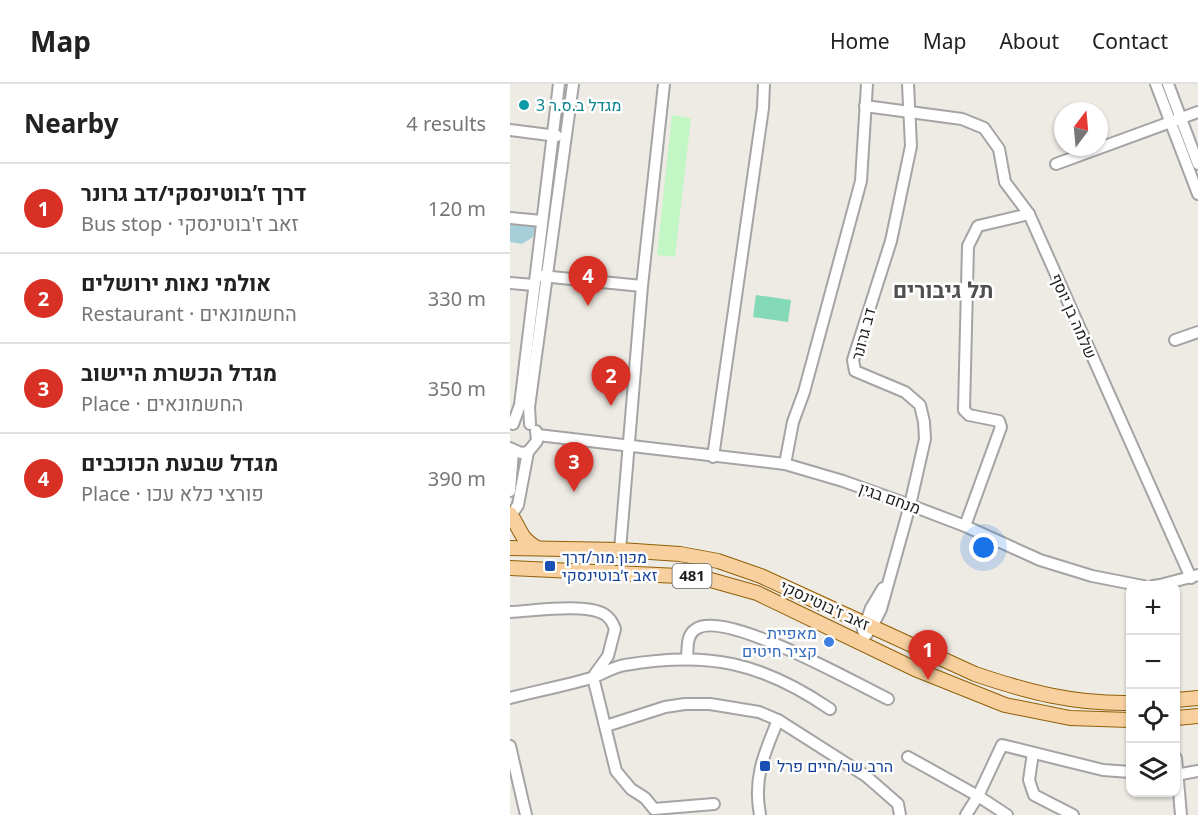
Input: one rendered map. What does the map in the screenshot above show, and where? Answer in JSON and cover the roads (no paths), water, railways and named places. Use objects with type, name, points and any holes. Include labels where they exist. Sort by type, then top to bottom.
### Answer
[{"type":"main road","points":[[511,516],[523,537],[537,548]]},
{"type":"main road","name":"זאב ז'בוטינסקי","points":[[510,548],[620,550],[680,554],[718,561],[761,576],[975,674],[1011,687],[1072,700],[1126,702]]},
{"type":"main road","name":"זאב ז'בוטינסקי","points":[[510,568],[700,577],[757,593],[915,669],[1005,705],[1070,718],[1126,720]]},
{"type":"main road","points":[[1180,700],[1198,698]]},
{"type":"main road","points":[[1180,718],[1198,716]]},
{"type":"street","points":[[512,425],[520,405],[559,84]]},
{"type":"street","points":[[530,424],[529,407],[573,84]]},
{"type":"street","points":[[620,550],[642,286],[664,84]]},
{"type":"street","points":[[713,457],[763,108],[764,84]]},
{"type":"street","points":[[785,464],[793,422],[804,392],[861,181],[867,84]]},
{"type":"street","name":"דב גרונר","points":[[860,643],[868,625],[881,609],[910,505],[925,439],[920,405],[905,392],[855,371],[853,360],[891,241],[911,146],[908,84]]},
{"type":"street","points":[[1156,84],[1198,164]]},
{"type":"street","points":[[1168,84],[1176,122],[1198,194]]},
{"type":"street","name":"שלמה בן יוסף","points":[[865,106],[962,119],[984,128],[999,149],[1005,182],[1029,214],[1195,577]]},
{"type":"street","points":[[1056,164],[1176,122],[1198,112]]},
{"type":"street","points":[[510,130],[566,137]]},
{"type":"street","points":[[965,526],[1001,427],[999,421],[969,416],[963,410],[968,246],[978,226],[1029,214]]},
{"type":"street","points":[[510,218],[542,222]]},
{"type":"street","points":[[510,282],[534,280],[547,276],[642,286]]},
{"type":"street","points":[[1175,340],[1198,332]]},
{"type":"street","points":[[510,491],[512,449],[520,453],[528,452],[536,445],[537,435],[530,424],[520,421],[512,425]]},
{"type":"street","name":"מנחם בגין","points":[[537,435],[785,464],[843,481],[910,505],[965,526],[1040,560],[1092,576],[1126,582]]},
{"type":"street","points":[[511,516],[518,505],[528,452]]},
{"type":"street","points":[[1174,581],[1195,577]]},
{"type":"street","points":[[510,612],[579,609],[593,610],[608,618],[615,629],[612,645],[602,666],[593,677]]},
{"type":"street","points":[[687,658],[688,639],[691,632],[698,627],[714,625],[731,627],[785,648],[888,699]]},
{"type":"street","points":[[510,698],[593,677],[610,668],[687,658],[742,665],[762,671],[790,684],[830,709]]},
{"type":"street","points":[[593,677],[616,771],[631,789],[645,798],[652,812],[714,804]]},
{"type":"street","points":[[606,726],[666,707],[685,704],[741,708],[759,712],[778,720],[866,776],[898,804],[900,815]]},
{"type":"street","points":[[760,815],[757,781],[763,756],[778,720]]},
{"type":"street","points":[[966,815],[978,796],[1002,745],[1103,770],[1126,772]]},
{"type":"street","points":[[510,746],[526,815]]},
{"type":"street","points":[[1033,753],[1029,780],[1034,795],[1073,815]]},
{"type":"street","points":[[908,757],[1007,815]]},
{"type":"street","points":[[1180,774],[1198,771]]},
{"type":"street","points":[[1179,797],[1181,815]]},
{"type":"water","points":[[510,221],[536,224],[533,237],[522,244],[510,242]]},
{"type":"place","name":"מגדל ב.ס.ר 3","points":[[524,105]]},
{"type":"place","name":"מגדל שבעת הכוכבים","points":[[588,306]]},
{"type":"place","name":"אולמי נאות ירושלים","points":[[611,406]]},
{"type":"place","name":"מגדל הכשרת היישוב","points":[[574,492]]},
{"type":"place","name":"מכון מור/דרך זאב ז׳בוטינסקי","points":[[550,566]]},
{"type":"place","name":"מאפיית קציר חיטים","points":[[829,642]]},
{"type":"place","name":"דרך ז׳בוטינסקי/דב גרונר","points":[[928,680]]},
{"type":"place","name":"הרב שר/חיים פרל","points":[[765,766]]},
{"type":"district","name":"תל גיבורים","points":[[943,290]]}]
